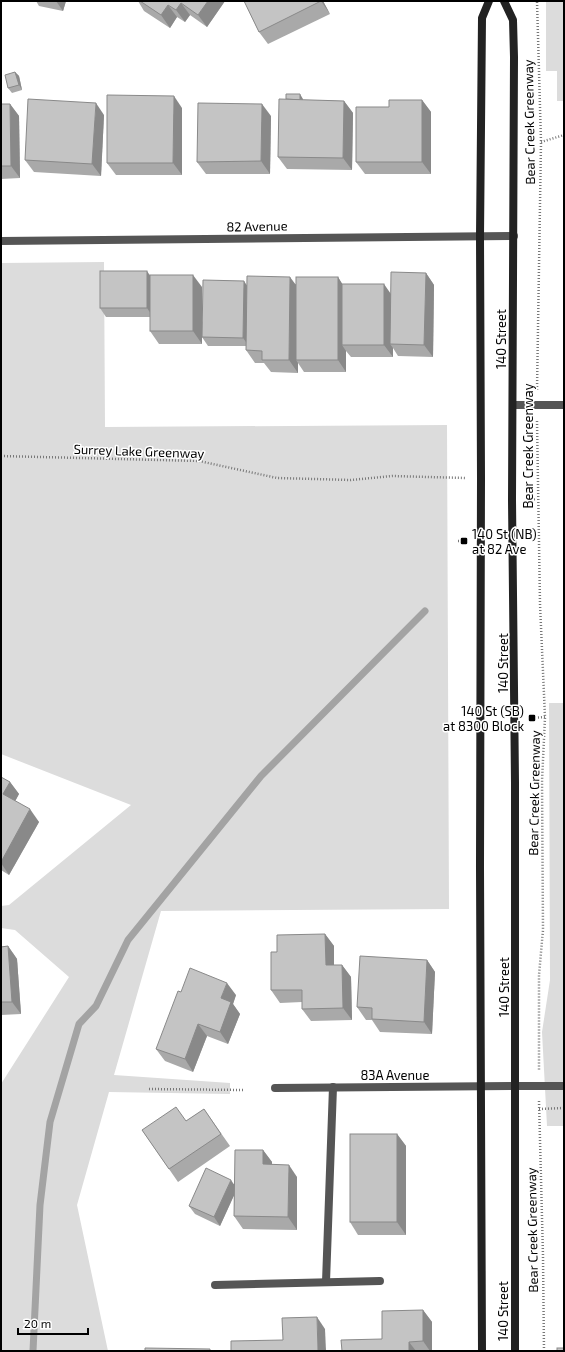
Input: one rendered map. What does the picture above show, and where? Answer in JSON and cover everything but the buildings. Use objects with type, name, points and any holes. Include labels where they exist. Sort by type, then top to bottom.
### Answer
[{"type":"main road","name":"140 Street","points":[[482,1351],[480,236],[482,18],[489,1]]},
{"type":"main road","name":"140 Street","points":[[504,1],[513,20],[514,406],[512,500],[516,782],[515,1351]]},
{"type":"street","name":"82 Avenue","points":[[1,241],[514,236]]},
{"type":"street","points":[[514,406],[564,405]]},
{"type":"street","name":"83A Avenue","points":[[275,1088],[564,1086]]},
{"type":"street","points":[[326,1282],[333,1087]]},
{"type":"street","points":[[215,1285],[380,1281]]},
{"type":"path","name":"Bear Creek Greenway","points":[[538,1],[541,142],[537,500],[545,718],[542,781],[543,930],[539,975],[539,1058]]},
{"type":"path","points":[[541,142],[564,135]]},
{"type":"path","name":"Surrey Lake Greenway","points":[[1,456],[199,461],[277,478],[351,480],[392,476],[466,478]]},
{"type":"path","points":[[530,500],[537,500]]},
{"type":"path","points":[[458,541],[464,541]]},
{"type":"path","points":[[532,718],[545,718]]},
{"type":"path","points":[[149,1088],[243,1090]]},
{"type":"path","name":"Bear Creek Greenway","points":[[544,1351],[539,1109],[564,1108]]},
{"type":"shaded area","points":[[546,1],[564,1],[564,101],[557,101],[557,71],[546,71]]},
{"type":"shaded area","points":[[104,262],[105,427],[447,425],[449,909],[161,911],[114,1075],[230,1083],[230,1094],[109,1092],[77,1205],[108,1351],[1,1351],[1,1084],[69,977],[15,930],[1,928],[1,906],[9,905],[131,805],[1,754],[1,263]]},
{"type":"shaded area","points":[[549,703],[564,703],[564,1126],[547,1126],[542,1032],[550,980]]},
{"type":"waterway","points":[[33,1351],[40,1205],[50,1122],[79,1024],[96,1006],[128,940],[261,776],[425,611]]},
{"type":"place","name":"140 St (NB) at 82 Ave","points":[[464,541]]},
{"type":"place","name":"140 St (SB) at 8300 Block","points":[[532,718]]}]
